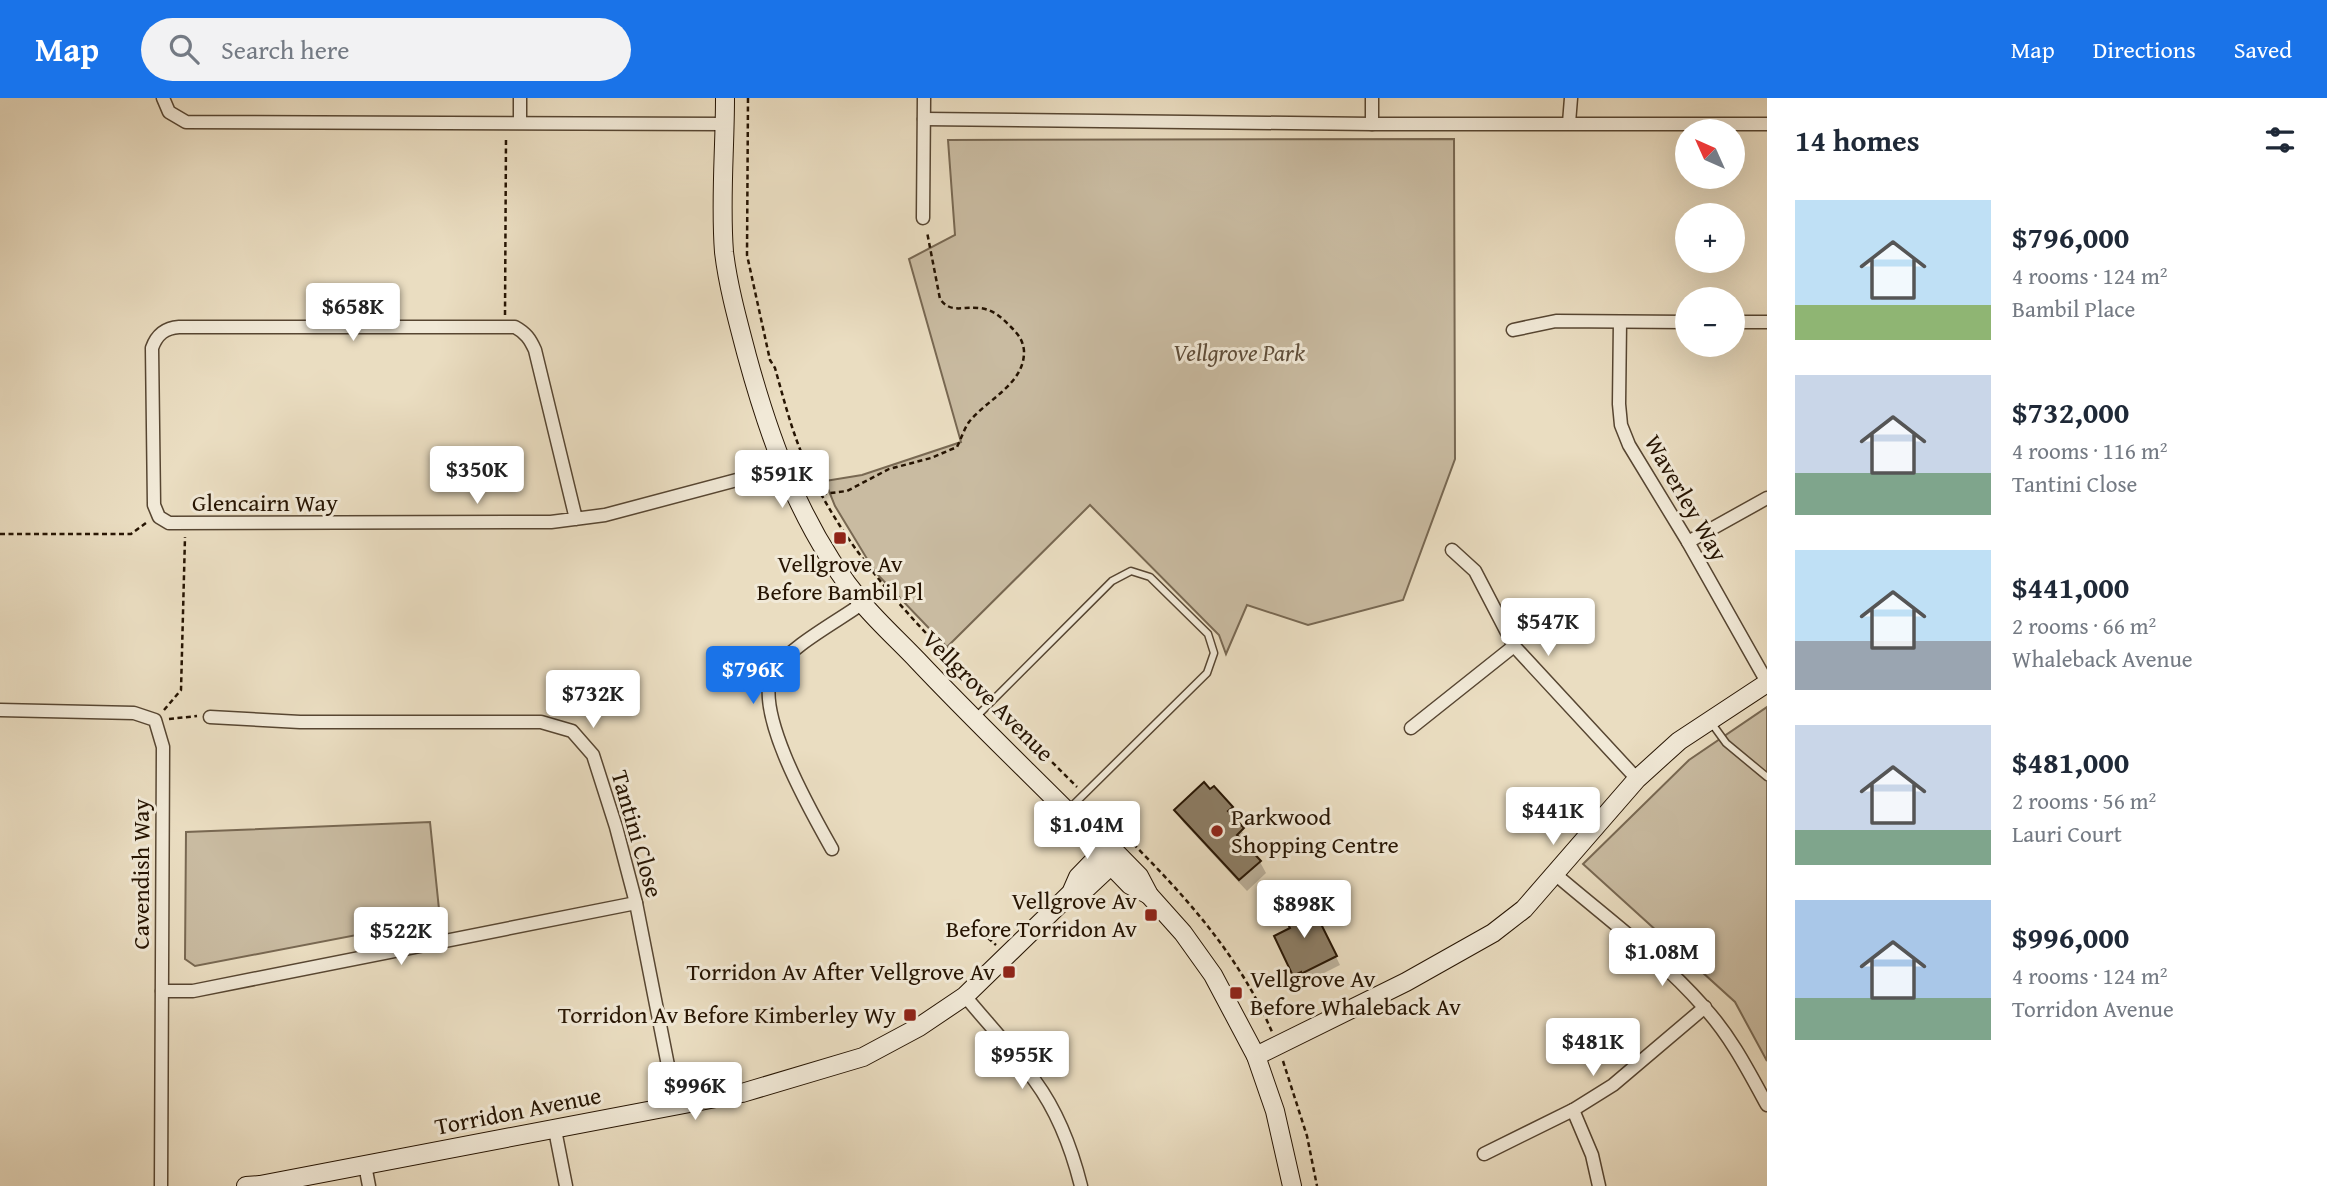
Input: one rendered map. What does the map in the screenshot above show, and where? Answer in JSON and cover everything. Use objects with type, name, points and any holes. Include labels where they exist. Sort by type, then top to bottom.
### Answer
[{"type":"street","points":[[163,98],[169,112],[186,121],[725,124]]},
{"type":"street","points":[[513,122],[520,98]]},
{"type":"street","name":"Vellgrove Avenue","points":[[725,98],[725,256],[755,387],[782,468],[829,555],[863,603],[1069,813],[1088,824],[1110,855],[1139,876],[1149,895],[1183,933],[1213,975],[1256,1056],[1275,1111],[1292,1186]]},
{"type":"street","points":[[923,218],[924,98]]},
{"type":"street","points":[[1372,98],[1372,124]]},
{"type":"street","points":[[1569,122],[1571,98]]},
{"type":"street","points":[[924,119],[1372,124],[1767,124]]},
{"type":"street","points":[[1513,330],[1556,321],[1675,322]]},
{"type":"street","name":"Waverley Way","points":[[1620,321],[1619,404],[1621,425],[1629,445],[1688,542],[1767,683]]},
{"type":"street","points":[[1745,322],[1767,322]]},
{"type":"street","points":[[505,326],[523,331],[535,350],[576,519]]},
{"type":"street","name":"Glencairn Way","points":[[505,326],[193,327],[166,330],[157,337],[152,348],[154,505],[157,515],[166,522],[185,525],[551,522],[605,515],[782,468]]},
{"type":"street","points":[[1688,542],[1767,498]]},
{"type":"street","points":[[1452,550],[1475,571],[1514,646],[1637,779]]},
{"type":"street","points":[[832,849],[789,768],[767,694],[772,673],[785,657],[863,603]]},
{"type":"street","points":[[1411,728],[1514,646]]},
{"type":"street","points":[[1256,1056],[1406,982],[1493,933],[1524,909],[1637,779],[1678,741],[1767,683]]},
{"type":"street","points":[[0,710],[134,713],[155,720]]},
{"type":"street","name":"Tantini Close","points":[[210,717],[300,722],[541,722],[572,731],[593,755],[616,827],[636,902],[676,1106]]},
{"type":"street","name":"Cavendish Way","points":[[155,720],[163,747],[161,1186]]},
{"type":"street","name":"Torridon Avenue","points":[[246,1186],[742,1093],[863,1057],[919,1027],[965,996],[1071,893],[1087,888],[1110,855]]},
{"type":"street","points":[[1555,874],[1683,984],[1705,1007],[1735,1046],[1767,1105]]},
{"type":"street","points":[[162,991],[193,991],[636,902]]},
{"type":"street","points":[[965,996],[1036,1082],[1057,1118],[1075,1162],[1081,1186]]},
{"type":"street","points":[[1484,1154],[1573,1110],[1614,1085],[1705,1007]]},
{"type":"street","points":[[1573,1110],[1592,1155],[1599,1186]]},
{"type":"street","points":[[555,1130],[566,1186]]},
{"type":"street","points":[[365,1165],[369,1186]]},
{"type":"lane","points":[[974,719],[1112,581],[1131,571],[1150,577],[1208,635],[1214,653],[1207,673],[1069,813]]},
{"type":"lane","points":[[1709,720],[1726,743],[1767,778]]},
{"type":"path","points":[[748,98],[747,255],[765,327],[770,360],[792,419]]},
{"type":"path","points":[[505,326],[513,122]]},
{"type":"path","points":[[822,494],[847,491],[889,469],[931,458],[957,447],[967,424],[997,399],[1019,370],[1024,357],[1024,344],[1000,316],[979,307],[950,309],[940,299],[923,218]]},
{"type":"path","points":[[0,534],[131,534],[157,515]]},
{"type":"path","points":[[155,720],[181,690],[185,525]]},
{"type":"path","points":[[155,720],[210,717]]},
{"type":"green space","name":"Vellgrove Park","points":[[1454,139],[1455,459],[1403,600],[1308,625],[1247,605],[1226,654],[1219,635],[1090,505],[947,647],[875,572],[835,506],[825,481],[862,475],[961,442],[909,259],[955,235],[948,140]]},
{"type":"green space","points":[[1767,707],[1767,1061],[1735,1002],[1583,864],[1689,760]]},
{"type":"green space","points":[[430,822],[440,919],[195,966],[185,959],[186,832]]},
{"type":"building","name":"Parkwood Shopping Centre","points":[[1204,782],[1210,789],[1214,786],[1233,807],[1228,811],[1244,828],[1237,835],[1261,861],[1239,880],[1174,810]]},
{"type":"building","points":[[1309,900],[1337,956],[1293,976],[1274,936],[1290,928],[1282,913]]},
{"type":"place","name":"Vellgrove Av Before Bambil Pl","points":[[840,538]]},
{"type":"place","name":"Parkwood Shopping Centre","points":[[1217,831]]},
{"type":"place","name":"Vellgrove Av Before Torridon Av","points":[[1151,915]]},
{"type":"place","name":"Torridon Av After Vellgrove Av","points":[[1009,972]]},
{"type":"place","name":"Vellgrove Av Before Whaleback Av","points":[[1236,993]]},
{"type":"place","name":"Torridon Av Before Kimberley Wy","points":[[910,1015]]}]
